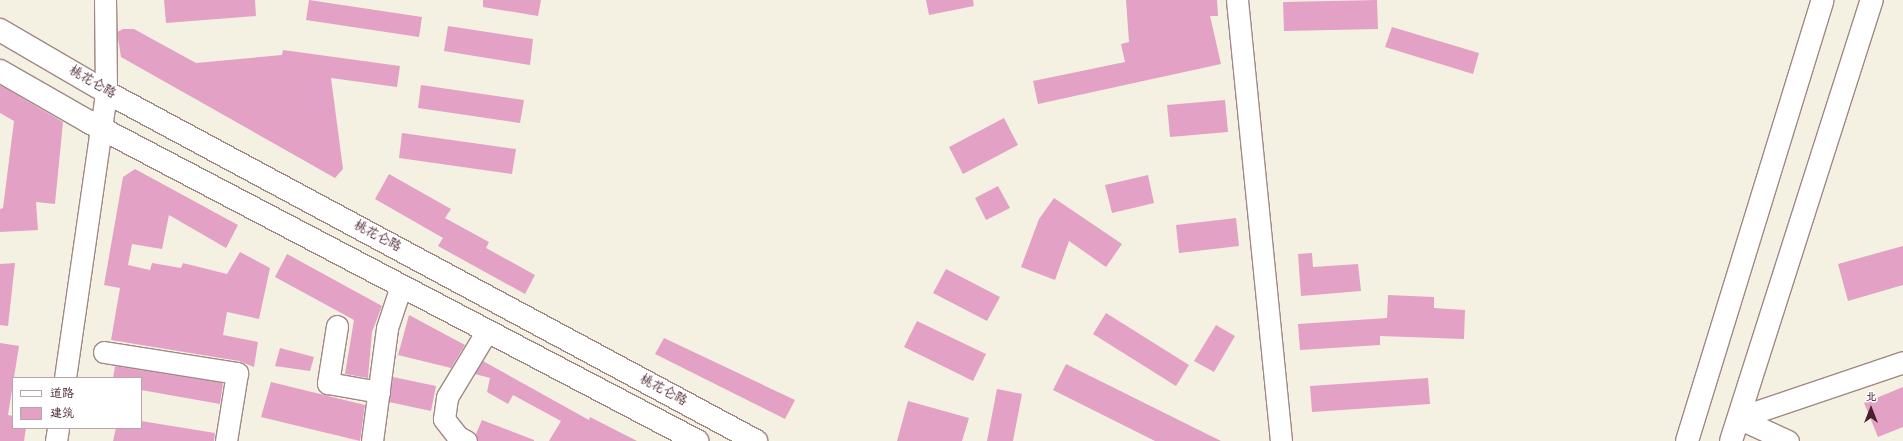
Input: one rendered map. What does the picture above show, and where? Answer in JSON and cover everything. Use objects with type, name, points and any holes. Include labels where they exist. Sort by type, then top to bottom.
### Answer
[{"type":"main road","points":[[1687,441],[1823,0]]},
{"type":"main road","points":[[1731,441],[1872,0]]},
{"type":"main road","name":"桃花仑路","points":[[0,30],[106,92],[756,441]]},
{"type":"main road","points":[[0,71],[101,129],[697,441]]},
{"type":"street","points":[[65,377],[106,92],[105,0]]},
{"type":"street","points":[[1237,0],[1281,441]]},
{"type":"street","points":[[372,441],[387,328],[401,286]]},
{"type":"street","points":[[337,326],[328,383],[379,392]]},
{"type":"street","points":[[466,441],[458,437],[444,419],[447,397],[487,331]]},
{"type":"street","points":[[104,352],[237,373],[226,441]]},
{"type":"street","points":[[1738,418],[1903,362]]},
{"type":"street","points":[[1738,418],[1788,441]]},
{"type":"street","points":[[56,441],[58,429]]},
{"type":"building","points":[[164,0],[255,0],[256,16],[166,23]]},
{"type":"building","points":[[309,0],[422,17],[419,37],[306,20]]},
{"type":"building","points":[[483,0],[541,0],[538,16],[483,7]]},
{"type":"building","points":[[926,0],[973,0],[974,6],[929,15]]},
{"type":"building","points":[[1126,0],[1217,0],[1218,16],[1210,16],[1221,64],[1038,104],[1033,81],[1125,62],[1121,44],[1129,42]]},
{"type":"building","points":[[1377,0],[1378,29],[1284,31],[1283,2]]},
{"type":"building","points":[[448,26],[533,39],[530,65],[444,51]]},
{"type":"building","points":[[1392,27],[1479,53],[1473,74],[1385,47]]},
{"type":"building","points":[[123,29],[134,29],[196,63],[282,55],[283,50],[400,66],[397,87],[331,78],[343,169],[335,178],[121,57],[117,32]]},
{"type":"building","points":[[0,85],[63,122],[55,204],[36,202],[38,230],[0,232],[0,209],[3,208],[14,121],[0,113]]},
{"type":"building","points":[[421,85],[524,100],[520,123],[418,108]]},
{"type":"building","points":[[1225,100],[1228,132],[1170,137],[1167,105]]},
{"type":"building","points":[[1004,118],[1018,145],[963,174],[949,147]]},
{"type":"building","points":[[402,133],[516,149],[512,174],[399,158]]},
{"type":"building","points":[[135,169],[238,225],[226,248],[169,215],[162,249],[132,244],[128,265],[150,270],[152,263],[181,268],[183,263],[227,274],[240,252],[270,268],[259,319],[227,312],[223,335],[258,342],[254,367],[239,361],[111,340],[120,288],[104,285],[123,177]]},
{"type":"building","points":[[389,174],[451,209],[445,218],[489,242],[486,248],[535,275],[525,294],[438,246],[443,238],[375,199]]},
{"type":"building","points":[[1148,175],[1154,203],[1112,213],[1105,185]]},
{"type":"building","points":[[998,186],[1010,208],[986,220],[975,198]]},
{"type":"building","points":[[1054,198],[1122,244],[1106,267],[1069,241],[1055,280],[1021,267],[1039,219]]},
{"type":"building","points":[[1236,218],[1239,246],[1179,253],[1176,225]]},
{"type":"building","points":[[1903,246],[1903,285],[1848,301],[1838,264]]},
{"type":"building","points":[[1312,253],[1313,267],[1358,264],[1361,291],[1301,296],[1298,254]]},
{"type":"building","points":[[287,254],[382,306],[372,332],[368,378],[345,374],[354,320],[275,277]]},
{"type":"building","points":[[15,263],[8,326],[0,325],[0,264]]},
{"type":"building","points":[[946,269],[1000,297],[987,321],[933,293]]},
{"type":"building","points":[[1388,295],[1434,297],[1434,308],[1465,310],[1464,339],[1380,336],[1380,345],[1300,350],[1298,324],[1387,318]]},
{"type":"building","points":[[1106,313],[1189,365],[1176,386],[1093,334]]},
{"type":"building","points":[[409,315],[465,345],[451,368],[398,355]]},
{"type":"building","points":[[917,321],[986,354],[973,381],[904,347]]},
{"type":"building","points":[[1216,325],[1235,336],[1214,372],[1194,361]]},
{"type":"building","points":[[664,338],[795,400],[785,419],[655,354]]},
{"type":"building","points":[[0,343],[19,346],[14,377],[12,377],[12,390],[8,415],[12,416],[12,429],[26,429],[24,441],[0,441]]},
{"type":"building","points":[[280,348],[314,357],[310,371],[275,366]]},
{"type":"building","points":[[483,361],[589,420],[590,417],[637,441],[549,441],[561,421],[513,395],[508,404],[487,392],[490,378],[475,374]]},
{"type":"building","points":[[1066,364],[1221,441],[1155,441],[1053,390]]},
{"type":"building","points":[[115,366],[223,383],[220,404],[142,390],[142,377],[113,377]]},
{"type":"building","points":[[393,377],[436,386],[431,411],[389,402]]},
{"type":"building","points":[[1428,378],[1430,404],[1312,412],[1310,386]]},
{"type":"building","points":[[271,382],[365,405],[360,441],[261,417]]},
{"type":"building","points":[[1903,387],[1903,427],[1878,437],[1864,403]]},
{"type":"building","points":[[997,389],[1022,394],[1013,441],[987,441]]},
{"type":"building","points":[[908,401],[969,418],[962,441],[897,441]]},
{"type":"building","points":[[482,420],[534,441],[478,441],[476,434]]},
{"type":"building","points":[[142,421],[215,433],[214,441],[113,441],[116,429],[142,429]]}]
